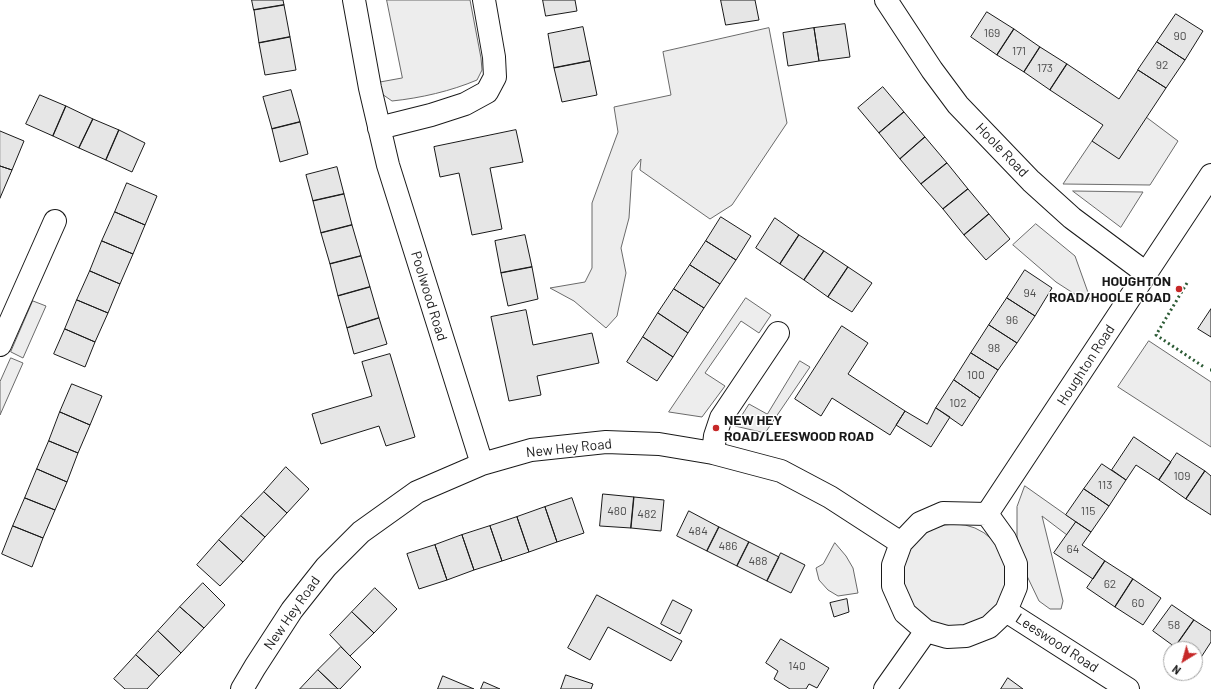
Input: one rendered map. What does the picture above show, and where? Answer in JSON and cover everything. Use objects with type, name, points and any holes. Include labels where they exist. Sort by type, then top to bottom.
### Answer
[{"type":"street","name":"Poolwood Road","points":[[354,0],[370,88],[388,165],[482,464]]},
{"type":"street","points":[[379,128],[431,115],[465,104],[487,92],[495,77],[495,71],[484,0]]},
{"type":"street","name":"Hoole Road","points":[[886,0],[932,70],[958,105],[1031,181],[1072,218],[1146,273]]},
{"type":"street","name":"Houghton Road","points":[[987,514],[1211,175]]},
{"type":"street","points":[[0,345],[55,221]]},
{"type":"street","points":[[713,453],[715,436],[721,418],[778,334]]},
{"type":"street","name":"New Hey Road","points":[[242,689],[292,610],[326,567],[361,532],[417,492],[482,464],[530,450],[606,442],[658,444],[713,453],[781,471],[830,497],[901,543]]},
{"type":"street","points":[[943,513],[987,514],[1005,539],[1016,564],[1016,586],[1006,610],[989,627],[966,636],[947,637],[926,631],[905,613],[893,586],[893,565],[901,543],[920,523],[943,513]]},
{"type":"street","name":"Leeswood Road","points":[[1006,610],[1128,689]]},
{"type":"street","points":[[885,689],[926,631]]},
{"type":"shaded area","points":[[387,0],[470,0],[481,58],[482,70],[477,80],[446,91],[403,100],[392,101],[382,94],[378,85],[380,82],[402,78]]},
{"type":"shaded area","points":[[769,28],[787,123],[732,205],[710,219],[640,170],[641,159],[632,171],[629,218],[621,248],[626,273],[617,316],[606,328],[574,301],[550,288],[585,282],[592,268],[592,203],[618,132],[614,107],[671,95],[663,52]]},
{"type":"shaded area","points":[[1146,117],[1178,141],[1150,185],[1063,184],[1092,141],[1119,158]]},
{"type":"shaded area","points":[[1073,191],[1143,192],[1121,227]]},
{"type":"shaded area","points":[[1036,224],[1075,256],[1090,298],[1087,302],[1056,282],[1013,245]]},
{"type":"shaded area","points":[[746,298],[771,315],[759,333],[741,321],[705,373],[725,386],[702,417],[669,412]]},
{"type":"shaded area","points":[[33,301],[46,306],[23,358],[11,352]]},
{"type":"shaded area","points":[[1149,341],[1211,382],[1211,447],[1118,387]]},
{"type":"shaded area","points":[[11,358],[23,363],[0,415],[0,382]]},
{"type":"shaded area","points":[[800,361],[810,367],[765,433],[735,426],[749,404],[767,414]]},
{"type":"shaded area","points":[[1025,486],[1076,522],[1067,535],[1042,516],[1063,601],[1061,609],[1050,609],[1039,601],[1027,576],[1017,537],[1017,507]]},
{"type":"shaded area","points":[[955,524],[975,528],[992,539],[1003,556],[1007,576],[1003,596],[992,613],[975,624],[955,628],[935,624],[918,613],[907,596],[903,576],[907,556],[918,539],[935,528]]},
{"type":"shaded area","points":[[835,543],[846,556],[853,568],[858,593],[838,596],[828,590],[819,580],[816,568],[823,564]]},
{"type":"building","points":[[252,0],[283,0],[284,5],[254,10]]},
{"type":"building","points":[[543,0],[575,0],[577,11],[546,16]]},
{"type":"building","points":[[721,0],[755,0],[759,20],[726,25]]},
{"type":"building","points":[[284,5],[290,37],[259,43],[254,10]]},
{"type":"building","points":[[987,12],[1014,29],[997,55],[971,37]]},
{"type":"building","points":[[1176,14],[1203,31],[1185,60],[1157,42]]},
{"type":"building","points":[[845,24],[850,57],[819,61],[814,28]]},
{"type":"building","points":[[583,27],[590,61],[554,68],[548,34]]},
{"type":"building","points":[[814,28],[819,61],[788,66],[783,33]]},
{"type":"building","points":[[1014,29],[1040,47],[1024,72],[997,55]]},
{"type":"building","points":[[290,37],[296,70],[265,75],[259,43]]},
{"type":"building","points":[[1157,42],[1185,60],[1166,88],[1138,70]]},
{"type":"building","points":[[1040,47],[1067,64],[1050,90],[1024,72]]},
{"type":"building","points":[[590,61],[597,95],[562,102],[554,68]]},
{"type":"building","points":[[1067,64],[1119,99],[1138,70],[1166,88],[1119,159],[1092,141],[1103,125],[1050,90]]},
{"type":"building","points":[[883,87],[904,112],[879,133],[858,108]]},
{"type":"building","points":[[291,90],[300,122],[272,129],[263,97]]},
{"type":"building","points":[[40,95],[66,106],[53,136],[26,124]]},
{"type":"building","points":[[66,106],[93,119],[79,148],[53,136]]},
{"type":"building","points":[[904,112],[925,137],[900,159],[879,133]]},
{"type":"building","points":[[93,119],[119,130],[106,160],[79,148]]},
{"type":"building","points":[[300,122],[308,154],[280,162],[272,129]]},
{"type":"building","points":[[119,130],[145,143],[132,172],[106,160]]},
{"type":"building","points":[[516,130],[523,162],[490,168],[502,229],[472,235],[459,173],[440,177],[434,147]]},
{"type":"building","points":[[0,131],[24,141],[12,170],[0,166]]},
{"type":"building","points":[[925,137],[947,163],[921,184],[900,159]]},
{"type":"building","points":[[947,163],[968,189],[943,209],[921,184]]},
{"type":"building","points":[[0,166],[12,170],[0,198]]},
{"type":"building","points":[[337,167],[344,194],[313,201],[306,175]]},
{"type":"building","points":[[127,183],[157,196],[145,225],[115,212]]},
{"type":"building","points":[[968,189],[989,214],[964,235],[943,209]]},
{"type":"building","points":[[344,194],[352,225],[321,233],[313,201]]},
{"type":"building","points":[[115,212],[145,225],[133,254],[102,241]]},
{"type":"building","points":[[989,214],[1010,239],[986,260],[964,235]]},
{"type":"building","points":[[721,217],[751,236],[736,260],[706,241]]},
{"type":"building","points":[[775,218],[799,235],[780,264],[756,248]]},
{"type":"building","points":[[352,225],[361,256],[330,264],[321,233]]},
{"type":"building","points":[[525,235],[532,267],[501,273],[495,241]]},
{"type":"building","points":[[799,235],[824,251],[804,280],[780,264]]},
{"type":"building","points":[[102,241],[133,254],[120,284],[90,271]]},
{"type":"building","points":[[706,241],[736,260],[720,284],[690,265]]},
{"type":"building","points":[[824,251],[848,267],[828,297],[804,280]]},
{"type":"building","points":[[361,256],[370,287],[338,296],[330,264]]},
{"type":"building","points":[[690,265],[720,284],[704,308],[674,289]]},
{"type":"building","points":[[532,267],[538,299],[508,306],[501,273]]},
{"type":"building","points":[[848,267],[872,283],[852,312],[828,297]]},
{"type":"building","points":[[1025,270],[1052,288],[1035,316],[1007,298]]},
{"type":"building","points":[[90,271],[120,284],[108,313],[77,300]]},
{"type":"building","points":[[370,287],[379,318],[347,328],[338,296]]},
{"type":"building","points":[[674,289],[704,308],[688,333],[658,313]]},
{"type":"building","points":[[1007,298],[1035,316],[1017,343],[989,325]]},
{"type":"building","points":[[77,300],[108,313],[95,342],[65,329]]},
{"type":"building","points":[[1211,309],[1211,337],[1198,329]]},
{"type":"building","points":[[526,310],[533,345],[592,333],[599,363],[537,376],[541,395],[509,401],[491,317]]},
{"type":"building","points":[[658,313],[688,333],[673,357],[643,337]]},
{"type":"building","points":[[379,318],[387,344],[354,354],[347,328]]},
{"type":"building","points":[[989,325],[1017,343],[998,370],[971,353]]},
{"type":"building","points":[[842,326],[868,343],[848,374],[905,411],[890,435],[832,398],[821,416],[795,399]]},
{"type":"building","points":[[65,329],[95,342],[85,367],[54,354]]},
{"type":"building","points":[[643,337],[673,357],[657,381],[627,362]]},
{"type":"building","points":[[971,353],[998,370],[980,398],[954,380]]},
{"type":"building","points":[[390,354],[415,437],[386,446],[379,426],[321,444],[312,414],[372,396],[362,362]]},
{"type":"building","points":[[954,380],[980,398],[962,426],[936,408]]},
{"type":"building","points":[[72,384],[102,396],[90,425],[60,412]]},
{"type":"building","points":[[936,408],[950,417],[931,447],[896,425],[905,411],[927,424]]},
{"type":"building","points":[[60,412],[90,425],[78,453],[49,441]]},
{"type":"building","points":[[1134,437],[1171,462],[1159,480],[1136,465],[1126,480],[1112,470]]},
{"type":"building","points":[[49,441],[78,453],[67,482],[37,469]]},
{"type":"building","points":[[1177,453],[1205,471],[1186,499],[1159,480]]},
{"type":"building","points":[[1102,464],[1126,480],[1109,506],[1084,489]]},
{"type":"building","points":[[286,467],[309,489],[287,513],[264,492]]},
{"type":"building","points":[[37,469],[67,482],[55,510],[25,498]]},
{"type":"building","points":[[1205,471],[1211,476],[1211,515],[1186,499]]},
{"type":"building","points":[[1084,489],[1109,506],[1091,532],[1066,515]]},
{"type":"building","points":[[264,492],[287,513],[265,537],[241,516]]},
{"type":"building","points":[[603,494],[634,497],[631,528],[600,526]]},
{"type":"building","points":[[634,497],[664,500],[661,531],[631,528]]},
{"type":"building","points":[[25,498],[55,510],[43,538],[13,526]]},
{"type":"building","points":[[572,498],[584,533],[557,542],[545,507]]},
{"type":"building","points":[[545,507],[557,542],[529,552],[517,517]]},
{"type":"building","points":[[689,511],[719,527],[707,551],[677,536]]},
{"type":"building","points":[[241,516],[265,537],[243,562],[219,540]]},
{"type":"building","points":[[517,517],[529,552],[502,561],[490,526]]},
{"type":"building","points":[[1076,522],[1091,532],[1082,545],[1105,561],[1093,579],[1054,553]]},
{"type":"building","points":[[13,526],[43,538],[32,567],[2,554]]},
{"type":"building","points":[[490,526],[502,561],[474,570],[462,535]]},
{"type":"building","points":[[719,527],[749,542],[737,566],[707,551]]},
{"type":"building","points":[[462,535],[474,570],[447,580],[435,545]]},
{"type":"building","points":[[219,540],[243,562],[220,586],[197,565]]},
{"type":"building","points":[[749,542],[779,557],[767,581],[737,566]]},
{"type":"building","points":[[435,545],[447,580],[419,589],[407,554]]},
{"type":"building","points":[[781,553],[805,565],[791,593],[767,581]]},
{"type":"building","points":[[1105,561],[1133,579],[1115,607],[1087,588]]},
{"type":"building","points":[[1133,579],[1161,598],[1143,625],[1115,607]]},
{"type":"building","points":[[203,583],[225,605],[204,628],[180,607]]},
{"type":"building","points":[[375,588],[397,609],[374,633],[352,612]]},
{"type":"building","points":[[597,595],[682,641],[671,661],[608,627],[590,660],[568,648]]},
{"type":"building","points":[[847,599],[849,612],[834,617],[830,603]]},
{"type":"building","points":[[673,600],[692,610],[680,634],[661,624]]},
{"type":"building","points":[[1172,605],[1194,620],[1179,641],[1167,641],[1153,631]]},
{"type":"building","points":[[180,607],[204,628],[181,653],[158,631]]},
{"type":"building","points":[[352,612],[374,633],[350,656],[330,635]]},
{"type":"building","points":[[1194,620],[1211,631],[1211,642],[1203,654],[1203,641],[1179,641]]},
{"type":"building","points":[[158,631],[181,653],[159,676],[136,655]]},
{"type":"building","points":[[781,639],[829,668],[817,688],[809,684],[806,689],[790,689],[774,679],[778,671],[766,663]]},
{"type":"building","points":[[341,647],[361,667],[340,689],[338,689],[318,670]]},
{"type":"building","points":[[136,655],[159,676],[147,689],[125,689],[114,679]]},
{"type":"building","points":[[318,670],[338,689],[300,689]]},
{"type":"building","points":[[566,675],[593,684],[591,689],[561,689]]},
{"type":"building","points":[[443,676],[474,689],[438,689]]},
{"type":"building","points":[[1008,678],[1023,689],[1001,689]]},
{"type":"building","points":[[484,682],[500,689],[481,689]]},
{"type":"hedge","points":[[1187,283],[1156,335],[1204,367]]},
{"type":"place","name":"HOUGHTON ROAD/HOOLE ROAD","points":[[1179,289]]},
{"type":"place","name":"NEW HEY ROAD/LEESWOOD ROAD","points":[[716,428]]}]
